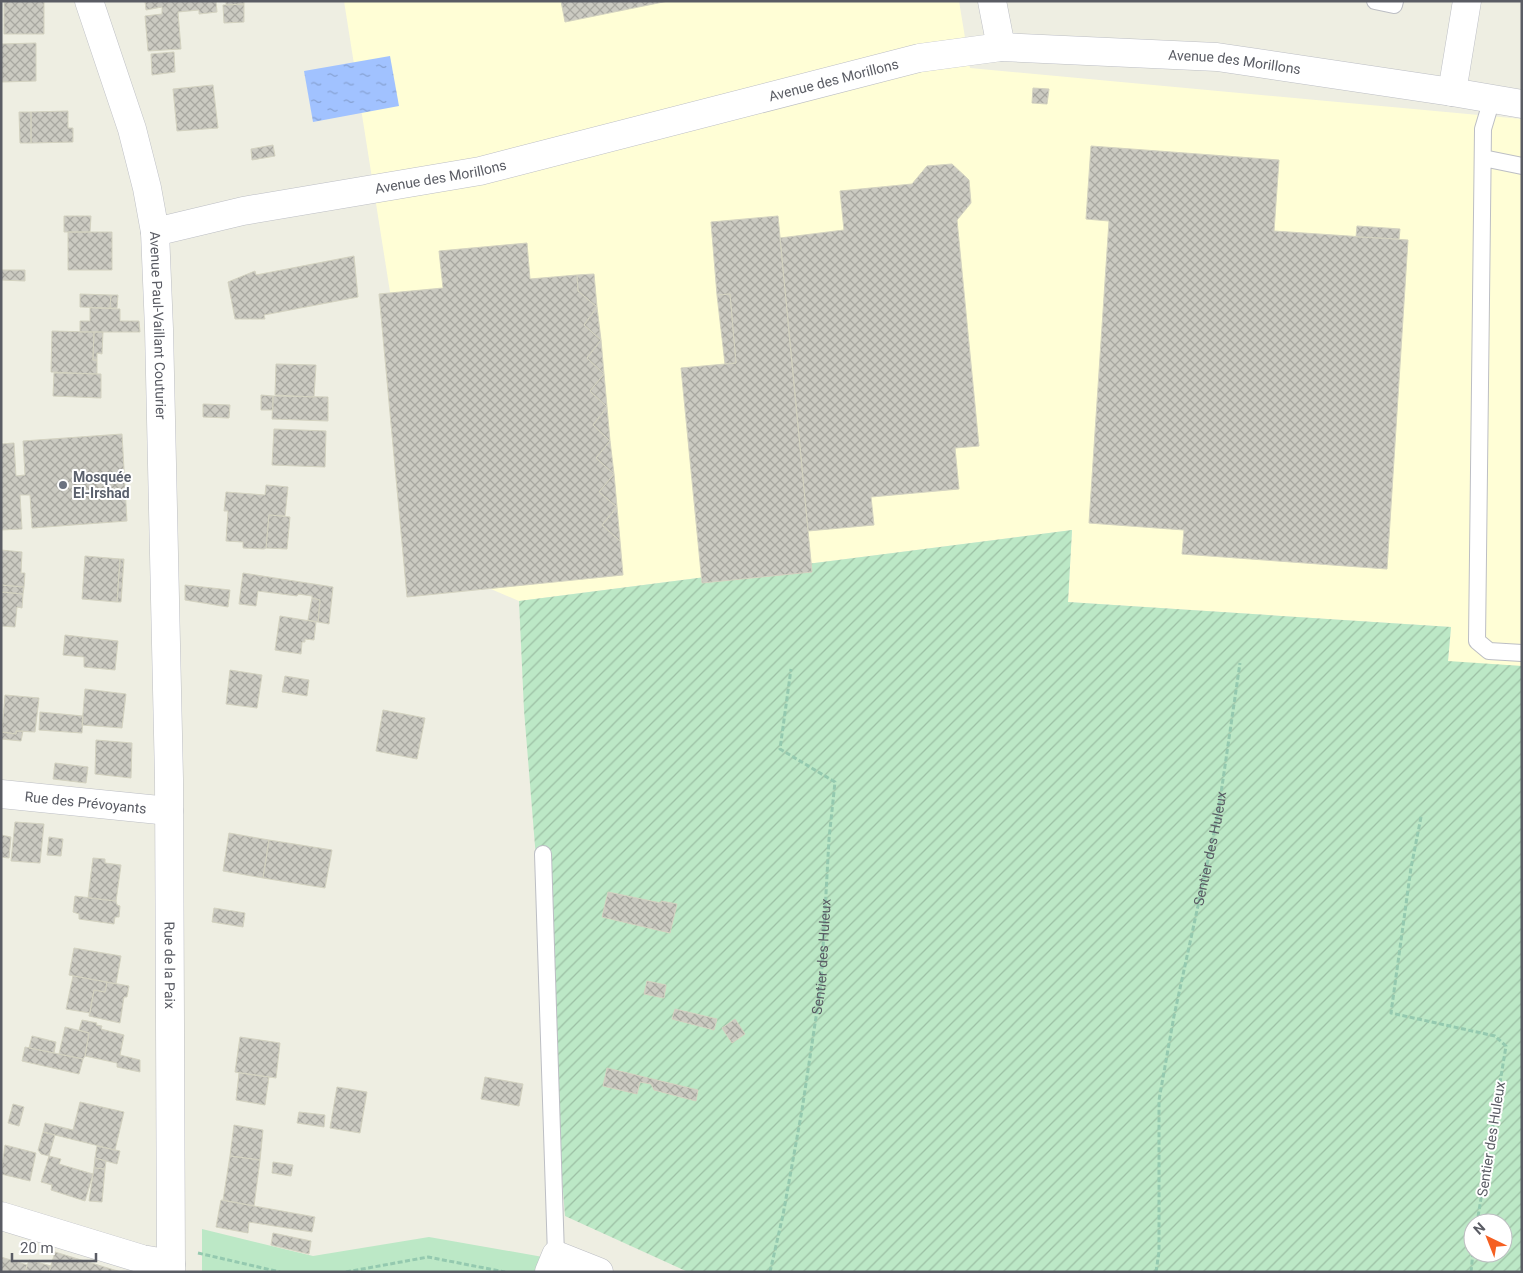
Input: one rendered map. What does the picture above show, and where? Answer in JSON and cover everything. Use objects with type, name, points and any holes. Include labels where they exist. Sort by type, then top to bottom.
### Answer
[{"type":"street","name":"Avenue Paul-Vaillant Couturier","points":[[89,1],[132,130],[156,232],[166,658]]},
{"type":"street","points":[[992,1],[1001,47]]},
{"type":"street","points":[[1452,92],[1467,1]]},
{"type":"street","name":"Avenue des Morillons","points":[[156,232],[243,211],[480,171],[919,58],[1001,47],[1217,57],[1522,104]]},
{"type":"street","name":"Rue de la Paix","points":[[166,658],[169,811],[171,1261]]},
{"type":"street","name":"Rue des Prévoyants","points":[[1,794],[169,811]]},
{"type":"street","points":[[1,1216],[142,1259],[171,1261]]},
{"type":"street","points":[[552,1263],[600,1272]]},
{"type":"lane","points":[[1376,1],[1394,4],[1395,1]]},
{"type":"lane","points":[[1492,99],[1483,129],[1477,641],[1489,651],[1522,653]]},
{"type":"lane","points":[[1483,158],[1522,166]]},
{"type":"lane","points":[[542,854],[552,1263]]},
{"type":"path","name":"Sentier des Huleux","points":[[1156,1272],[1159,1252],[1159,1100],[1174,1016],[1218,814],[1240,663]]},
{"type":"path","name":"Sentier des Huleux","points":[[770,1272],[783,1215],[802,1110],[821,984],[829,839],[835,782],[780,749],[791,669]]},
{"type":"path","name":"Sentier des Huleux","points":[[1421,817],[1411,868],[1391,1013],[1495,1036],[1506,1046],[1479,1213]]},
{"type":"path","points":[[346,1272],[428,1257],[505,1272]]},
{"type":"path","points":[[171,1261],[280,1272]]},
{"type":"shaded area","points":[[344,1],[959,1],[970,68],[1522,119],[1522,666],[1448,662],[1451,627],[1068,602],[1072,530],[519,601],[433,564]]},
{"type":"shaded area","points":[[1072,530],[1068,602],[1451,627],[1448,661],[1522,666],[1522,1272],[688,1272],[565,1216],[524,710],[519,601]]},
{"type":"shaded area","points":[[202,1229],[313,1256],[429,1237],[543,1257],[536,1272],[202,1272]]},
{"type":"water","points":[[390,56],[399,106],[313,122],[304,71]]},
{"type":"building","points":[[4,1],[44,1],[44,34],[4,34]]},
{"type":"building","points":[[145,1],[216,1],[217,12],[199,14],[199,10],[178,12],[181,49],[148,51],[145,16],[162,14],[162,7],[146,10]]},
{"type":"building","points":[[226,1],[244,1],[244,4],[226,5]]},
{"type":"building","points":[[561,1],[668,1],[565,22]]},
{"type":"building","points":[[244,4],[244,22],[224,23],[223,5]]},
{"type":"building","points":[[36,43],[36,81],[2,82],[1,44]]},
{"type":"building","points":[[174,52],[175,72],[152,75],[151,54]]},
{"type":"building","points":[[213,85],[218,128],[177,131],[173,89]]},
{"type":"building","points":[[1033,88],[1049,89],[1047,104],[1032,103]]},
{"type":"building","points":[[68,111],[68,128],[73,128],[73,142],[31,143],[31,112]]},
{"type":"building","points":[[19,112],[31,112],[31,143],[20,143]]},
{"type":"building","points":[[273,145],[275,156],[252,160],[251,149]]},
{"type":"building","points":[[1091,146],[1279,160],[1274,231],[1408,240],[1387,569],[1182,554],[1184,530],[1089,523],[1109,221],[1086,219]]},
{"type":"building","points":[[952,164],[969,180],[971,203],[957,220],[979,446],[955,448],[959,489],[871,497],[874,525],[808,531],[780,238],[844,230],[840,191],[912,184],[927,166]]},
{"type":"building","points":[[64,216],[91,216],[90,232],[64,232]]},
{"type":"building","points":[[778,216],[812,572],[702,583],[681,368],[736,363],[730,294],[717,295],[711,222]]},
{"type":"building","points":[[1357,226],[1400,229],[1399,239],[1356,237]]},
{"type":"building","points":[[68,232],[112,232],[112,270],[68,270]]},
{"type":"building","points":[[527,243],[530,279],[577,275],[578,291],[597,307],[584,325],[601,340],[587,358],[604,374],[590,391],[607,407],[593,425],[610,441],[596,458],[614,474],[599,492],[617,507],[602,525],[620,541],[623,575],[407,597],[379,294],[443,288],[439,251]]},
{"type":"building","points":[[354,256],[358,297],[264,315],[265,319],[235,319],[228,282],[255,271],[256,275]]},
{"type":"building","points":[[1,270],[25,270],[25,281],[1,280]]},
{"type":"building","points":[[594,274],[597,307],[578,291],[577,275]]},
{"type":"building","points":[[80,294],[111,295],[110,308],[80,307]]},
{"type":"building","points":[[730,294],[736,363],[725,364],[717,295]]},
{"type":"building","points":[[111,295],[118,295],[117,308],[110,308]]},
{"type":"building","points":[[597,307],[601,340],[584,325]]},
{"type":"building","points":[[90,308],[120,309],[120,321],[139,321],[140,332],[80,332],[80,321],[90,321]]},
{"type":"building","points":[[52,331],[94,332],[93,360],[97,360],[97,374],[51,372]]},
{"type":"building","points":[[94,332],[103,332],[102,354],[97,353],[97,360],[93,360]]},
{"type":"building","points":[[601,340],[604,374],[587,358]]},
{"type":"building","points":[[276,364],[316,365],[314,397],[275,395]]},
{"type":"building","points":[[54,373],[101,374],[101,398],[53,396]]},
{"type":"building","points":[[604,374],[607,407],[590,391]]},
{"type":"building","points":[[261,395],[273,396],[273,410],[261,410]]},
{"type":"building","points":[[273,396],[328,397],[328,421],[272,419]]},
{"type":"building","points":[[203,404],[230,405],[229,418],[203,417]]},
{"type":"building","points":[[607,407],[610,441],[593,425]]},
{"type":"building","points":[[274,429],[326,431],[325,467],[272,465]]},
{"type":"building","name":"Mosquée El-Irshad","points":[[122,434],[127,521],[32,528],[30,495],[20,495],[22,529],[1,530],[1,444],[14,443],[16,476],[25,475],[23,441]]},
{"type":"building","points":[[610,441],[614,474],[596,458]]},
{"type":"building","points":[[614,474],[617,507],[599,492]]},
{"type":"building","points":[[266,485],[288,487],[285,516],[269,515],[266,548],[243,548],[243,542],[226,541],[228,511],[224,511],[226,492],[265,495]]},
{"type":"building","points":[[617,507],[620,541],[602,525]]},
{"type":"building","points":[[269,515],[290,517],[287,549],[266,548]]},
{"type":"building","points":[[1,550],[22,552],[21,573],[25,573],[24,587],[1,585]]},
{"type":"building","points":[[85,556],[120,559],[117,602],[82,599]]},
{"type":"building","points":[[120,559],[124,559],[121,602],[117,602]]},
{"type":"building","points":[[243,573],[333,587],[329,624],[318,622],[320,600],[312,598],[312,596],[258,591],[256,606],[239,604]]},
{"type":"building","points":[[1,585],[24,587],[23,594],[1,592]]},
{"type":"building","points":[[185,585],[230,590],[228,607],[185,600]]},
{"type":"building","points":[[1,592],[23,594],[22,608],[17,607],[15,627],[1,626]]},
{"type":"building","points":[[312,598],[320,600],[318,622],[308,620]]},
{"type":"building","points":[[280,616],[316,622],[314,640],[305,639],[305,642],[302,642],[301,654],[275,650]]},
{"type":"building","points":[[65,635],[118,641],[115,670],[84,667],[84,657],[63,655]]},
{"type":"building","points":[[230,670],[262,675],[257,708],[226,704]]},
{"type":"building","points":[[285,676],[309,680],[307,696],[282,692]]},
{"type":"building","points":[[85,689],[126,694],[122,728],[82,725]]},
{"type":"building","points":[[5,695],[39,698],[35,732],[16,731],[16,734],[2,732]]},
{"type":"building","points":[[383,710],[425,718],[417,759],[376,751]]},
{"type":"building","points":[[40,712],[83,716],[82,733],[39,730]]},
{"type":"building","points":[[16,731],[23,731],[21,741],[1,739],[2,732],[16,734]]},
{"type":"building","points":[[96,740],[132,743],[131,778],[95,774]]},
{"type":"building","points":[[55,763],[88,767],[86,783],[53,779]]},
{"type":"building","points":[[15,822],[44,824],[40,863],[11,861]]},
{"type":"building","points":[[229,833],[269,840],[263,878],[223,871]]},
{"type":"building","points":[[1,835],[11,837],[9,858],[1,857]]},
{"type":"building","points":[[49,837],[63,839],[61,856],[47,855]]},
{"type":"building","points":[[269,840],[332,850],[325,888],[263,878]]},
{"type":"building","points":[[93,858],[105,859],[105,863],[121,865],[116,901],[88,898]]},
{"type":"building","points":[[608,892],[661,903],[661,901],[677,904],[670,933],[602,917]]},
{"type":"building","points":[[75,896],[116,901],[117,905],[120,906],[119,917],[115,917],[114,924],[79,919],[79,914],[73,912]]},
{"type":"building","points":[[214,908],[245,913],[243,927],[212,922]]},
{"type":"building","points":[[74,948],[121,956],[116,984],[69,975]]},
{"type":"building","points":[[73,976],[107,982],[105,992],[94,990],[90,1013],[66,1009]]},
{"type":"building","points":[[647,981],[666,985],[664,998],[644,994]]},
{"type":"building","points":[[107,982],[129,986],[127,997],[124,997],[120,1023],[89,1016],[94,990],[105,992]]},
{"type":"building","points":[[675,1009],[717,1019],[714,1030],[672,1019]]},
{"type":"building","points":[[735,1019],[745,1034],[732,1043],[722,1028]]},
{"type":"building","points":[[82,1020],[97,1023],[96,1025],[102,1026],[101,1029],[124,1035],[120,1055],[140,1060],[140,1072],[117,1067],[117,1063],[85,1056],[89,1033],[79,1030]]},
{"type":"building","points":[[65,1027],[89,1033],[83,1059],[59,1054]]},
{"type":"building","points":[[32,1036],[56,1042],[54,1053],[29,1048]]},
{"type":"building","points":[[240,1037],[280,1043],[276,1078],[235,1072]]},
{"type":"building","points":[[25,1047],[83,1059],[79,1074],[22,1061]]},
{"type":"building","points":[[607,1068],[698,1090],[696,1101],[654,1090],[651,1084],[640,1082],[637,1094],[603,1086]]},
{"type":"building","points":[[239,1073],[269,1077],[265,1105],[236,1100]]},
{"type":"building","points":[[485,1077],[523,1084],[519,1106],[481,1099]]},
{"type":"building","points":[[337,1087],[367,1092],[360,1133],[330,1128]]},
{"type":"building","points":[[80,1102],[124,1112],[115,1150],[43,1132],[45,1123],[73,1130]]},
{"type":"building","points":[[13,1104],[24,1107],[19,1126],[8,1123]]},
{"type":"building","points":[[299,1112],[325,1115],[324,1127],[297,1123]]},
{"type":"building","points":[[234,1125],[263,1130],[260,1160],[230,1156]]},
{"type":"building","points":[[43,1132],[55,1135],[49,1156],[41,1154],[38,1150]]},
{"type":"building","points":[[5,1145],[36,1153],[30,1181],[1,1174]]},
{"type":"building","points":[[97,1146],[120,1151],[117,1164],[95,1158]]},
{"type":"building","points":[[49,1156],[61,1159],[59,1164],[93,1174],[85,1201],[51,1190],[52,1185],[41,1182]]},
{"type":"building","points":[[230,1156],[260,1160],[254,1206],[223,1200]]},
{"type":"building","points":[[95,1158],[106,1161],[105,1169],[94,1168]]},
{"type":"building","points":[[273,1162],[293,1165],[291,1176],[272,1173]]},
{"type":"building","points":[[94,1168],[105,1169],[102,1202],[89,1201]]},
{"type":"building","points":[[221,1200],[315,1217],[312,1232],[249,1222],[248,1233],[216,1227]]},
{"type":"building","points":[[273,1233],[311,1241],[309,1254],[271,1245]]},
{"type":"building","points":[[55,1252],[121,1272],[49,1272]]},
{"type":"building","points":[[1,1257],[27,1265],[25,1272],[1,1272]]},
{"type":"building","points":[[29,1260],[51,1266],[49,1272],[25,1272]]},
{"type":"place","name":"Mosquée El-Irshad","points":[[63,485]]}]
